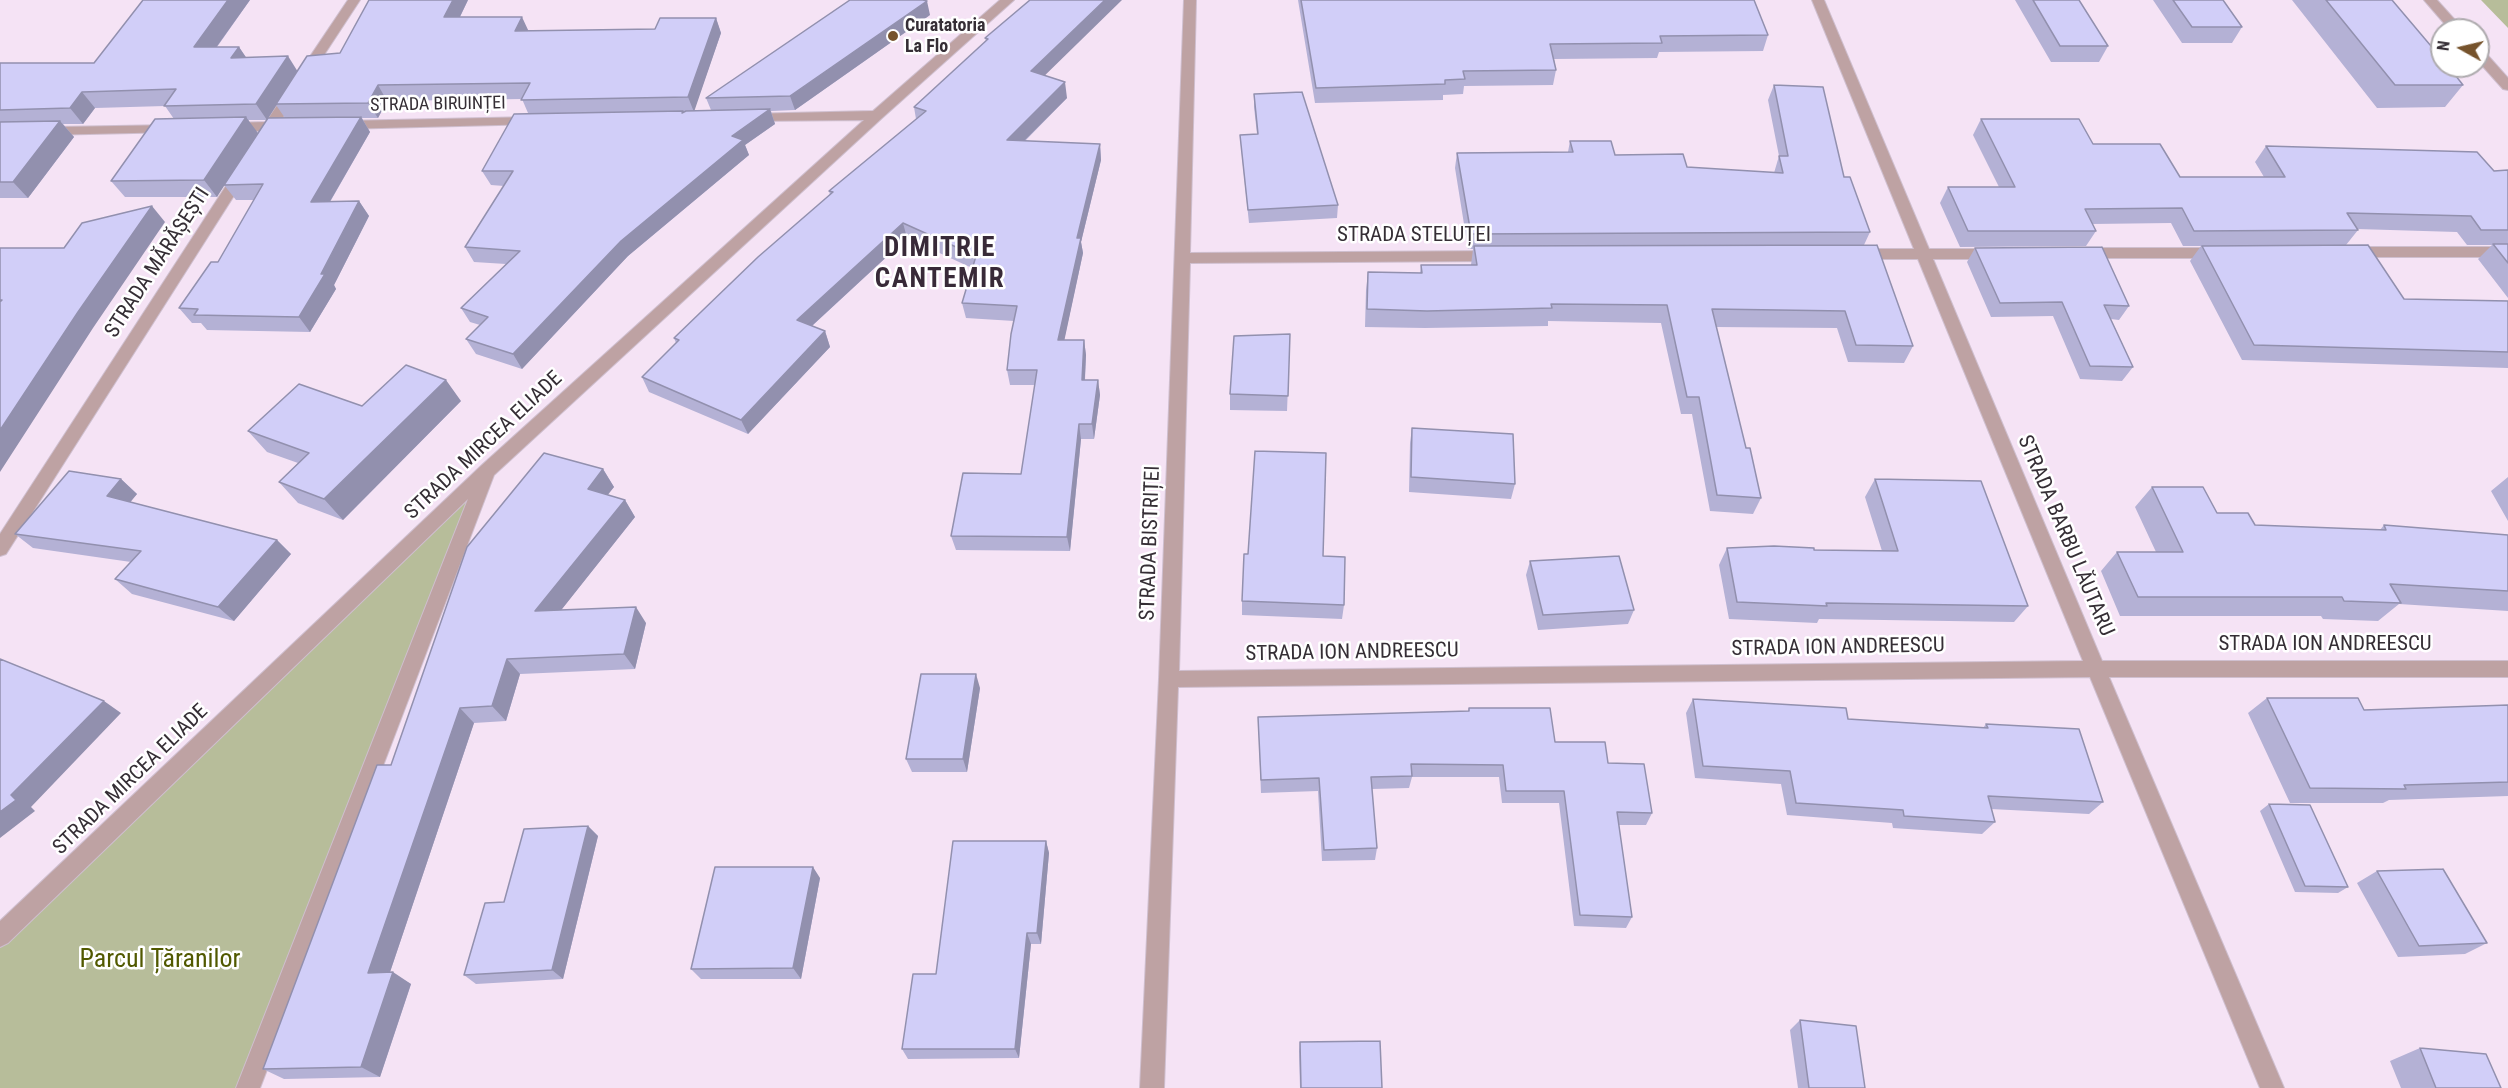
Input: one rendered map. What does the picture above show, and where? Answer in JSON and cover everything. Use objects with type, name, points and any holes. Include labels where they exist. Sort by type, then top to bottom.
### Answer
[{"type":"street","name":"STRADA MĂRĂȘEȘTI","points":[[0,549],[270,126],[354,0]]},
{"type":"street","name":"STRADA MIRCEA ELIADE","points":[[0,936],[488,470],[877,115],[1008,0]]},
{"type":"street","name":"STRADA BISTRIȚEI","points":[[1152,1088],[1184,258],[1190,0]]},
{"type":"street","name":"STRADA BARBU LĂUTARU","points":[[1818,0],[2272,1088]]},
{"type":"street","points":[[2430,0],[2446,18]]},
{"type":"street","points":[[2490,66],[2508,86]]},
{"type":"street","points":[[734,118],[877,115]]},
{"type":"street","name":"STRADA BIRUINȚEI","points":[[330,125],[544,121]]},
{"type":"street","points":[[212,128],[306,126]]},
{"type":"street","points":[[0,132],[188,128]]},
{"type":"street","points":[[2341,252],[2508,252]]},
{"type":"street","points":[[2066,253],[2233,253]]},
{"type":"street","points":[[1839,254],[2006,254]]},
{"type":"street","name":"STRADA STELUȚEI","points":[[1184,258],[1505,256]]},
{"type":"street","points":[[248,1088],[488,470]]},
{"type":"street","name":"STRADA ION ANDREESCU","points":[[1169,679],[2096,669],[2508,669]]},
{"type":"green space","points":[[2481,0],[2508,0],[2508,28]]},
{"type":"green space","name":"Parcul Țăranilor","points":[[488,470],[248,1088],[0,1088],[0,936]]},
{"type":"building","points":[[143,0],[228,0],[194,47],[239,47],[231,58],[288,56],[256,104],[164,106],[176,89],[82,92],[70,108],[0,110],[0,63],[94,63]]},
{"type":"building","points":[[369,0],[453,0],[444,17],[522,17],[515,31],[655,29],[660,18],[716,18],[688,97],[521,100],[530,83],[378,85],[368,103],[276,104],[307,56],[340,53]]},
{"type":"building","points":[[850,0],[927,1],[790,96],[706,98]]},
{"type":"building","points":[[1030,0],[1105,0],[1031,71],[1065,82],[1007,140],[1100,144],[1077,238],[1081,238],[1058,340],[1084,340],[1082,380],[1098,380],[1092,424],[1079,424],[1067,537],[951,536],[963,473],[1021,474],[1037,370],[1007,370],[1017,306],[962,303],[976,256],[903,223],[797,320],[825,331],[741,420],[642,377],[679,340],[674,338],[758,257],[833,192],[829,191],[926,111],[914,107],[988,39],[985,38]]},
{"type":"building","points":[[1301,0],[1754,0],[1768,35],[1660,36],[1662,43],[1550,44],[1556,70],[1463,71],[1465,79],[1445,80],[1445,84],[1316,88]]},
{"type":"building","points":[[2033,0],[2079,0],[2108,46],[2060,46]]},
{"type":"building","points":[[2173,0],[2223,0],[2242,27],[2192,27]]},
{"type":"building","points":[[2326,0],[2392,0],[2430,45],[2430,78],[2457,78],[2463,85],[2395,85]]},
{"type":"building","points":[[1774,85],[1823,87],[1844,177],[1850,177],[1870,232],[1471,234],[1457,153],[1573,152],[1570,141],[1611,141],[1615,155],[1683,154],[1687,167],[1783,173],[1779,156],[1788,156]]},
{"type":"building","points":[[1302,92],[1338,205],[1248,210],[1240,135],[1258,134],[1254,94]]},
{"type":"building","points":[[770,109],[732,136],[743,140],[621,241],[513,354],[466,339],[488,317],[461,308],[520,251],[465,247],[513,171],[482,171],[514,114],[683,111],[682,113],[686,111]]},
{"type":"building","points":[[246,117],[204,180],[111,181],[155,119]]},
{"type":"building","points":[[361,117],[311,202],[359,201],[321,274],[325,274],[299,317],[194,315],[198,309],[179,308],[211,262],[218,262],[263,184],[224,185],[268,118]]},
{"type":"building","points":[[1981,119],[2079,119],[2093,144],[2160,144],[2180,177],[2285,177],[2266,146],[2477,152],[2494,171],[2508,170],[2508,230],[2481,230],[2471,216],[2347,213],[2358,230],[2194,231],[2182,208],[2085,209],[2096,231],[1968,231],[1948,187],[2015,187]]},
{"type":"building","points":[[60,121],[13,182],[0,182],[0,122]]},
{"type":"building","points":[[152,206],[0,430],[0,302],[2,300],[0,300],[0,248],[64,248],[82,223]]},
{"type":"building","points":[[2493,244],[2508,244],[2508,263]]},
{"type":"building","points":[[1877,245],[1913,346],[1856,345],[1845,311],[1712,309],[1746,448],[1750,448],[1761,498],[1717,495],[1699,397],[1687,397],[1667,305],[1551,304],[1552,308],[1427,311],[1367,309],[1368,272],[1422,273],[1421,265],[1477,265],[1474,246]]},
{"type":"building","points":[[2368,245],[2404,299],[2508,301],[2508,352],[2254,345],[2202,246]]},
{"type":"building","points":[[2102,247],[2129,306],[2104,305],[2133,367],[2090,366],[2062,302],[2000,303],[1975,248]]},
{"type":"building","points":[[1290,334],[1288,396],[1230,394],[1234,336]]},
{"type":"building","points":[[406,365],[446,380],[324,499],[279,482],[309,453],[248,431],[299,384],[362,406]]},
{"type":"building","points":[[1412,428],[1513,434],[1515,484],[1411,477]]},
{"type":"building","points":[[1255,451],[1326,453],[1323,556],[1345,557],[1344,605],[1242,601],[1244,554],[1248,554]]},
{"type":"building","points":[[544,453],[603,469],[588,489],[625,500],[535,611],[636,607],[624,654],[507,659],[492,706],[460,708],[368,973],[393,972],[361,1067],[263,1069],[377,765],[391,765],[467,547]]},
{"type":"building","points":[[69,471],[121,479],[107,496],[277,540],[218,607],[115,579],[141,551],[15,534]]},
{"type":"building","points":[[1875,479],[1981,481],[2028,606],[1826,603],[1827,606],[1737,602],[1727,548],[1774,546],[1814,548],[1814,550],[1898,551]]},
{"type":"building","points":[[2152,487],[2203,487],[2217,513],[2248,513],[2255,525],[2386,530],[2384,525],[2508,535],[2508,591],[2390,584],[2401,603],[2344,601],[2342,597],[2138,597],[2117,552],[2183,552]]},
{"type":"building","points":[[1619,556],[1634,610],[1543,615],[1530,561]]},
{"type":"building","points":[[0,659],[104,701],[11,795],[16,800],[0,812]]},
{"type":"building","points":[[921,674],[976,674],[963,759],[906,759]]},
{"type":"building","points":[[2267,698],[2358,698],[2364,710],[2508,705],[2508,782],[2404,785],[2406,789],[2310,788]]},
{"type":"building","points":[[1693,699],[1846,708],[1848,719],[1988,728],[1986,724],[2079,729],[2103,802],[1988,796],[1995,822],[1904,816],[1903,810],[1796,803],[1790,771],[1703,766]]},
{"type":"building","points":[[1469,708],[1550,708],[1555,742],[1605,742],[1608,763],[1644,764],[1652,813],[1617,812],[1632,917],[1580,915],[1564,791],[1506,791],[1503,765],[1411,764],[1412,776],[1371,777],[1377,848],[1324,850],[1319,778],[1261,780],[1258,717],[1469,711]]},
{"type":"building","points":[[2269,804],[2310,805],[2348,887],[2305,886]]},
{"type":"building","points":[[588,826],[552,970],[464,975],[485,903],[504,902],[524,829]]},
{"type":"building","points":[[953,841],[1046,841],[1037,933],[1027,933],[1015,1049],[902,1049],[913,974],[936,974]]},
{"type":"building","points":[[715,867],[813,867],[793,968],[691,969]]},
{"type":"building","points":[[2443,869],[2487,943],[2419,946],[2377,871]]},
{"type":"building","points":[[1800,1020],[1856,1026],[1865,1088],[1809,1088]]},
{"type":"building","points":[[1380,1041],[1382,1088],[1301,1088],[1300,1042]]},
{"type":"building","points":[[2420,1048],[2486,1054],[2501,1088],[2436,1088]]},
{"type":"place","name":"Curatatoria La Flo","points":[[893,36]]},
{"type":"district","name":"DIMITRIE CANTEMIR","points":[[940,264]]}]
